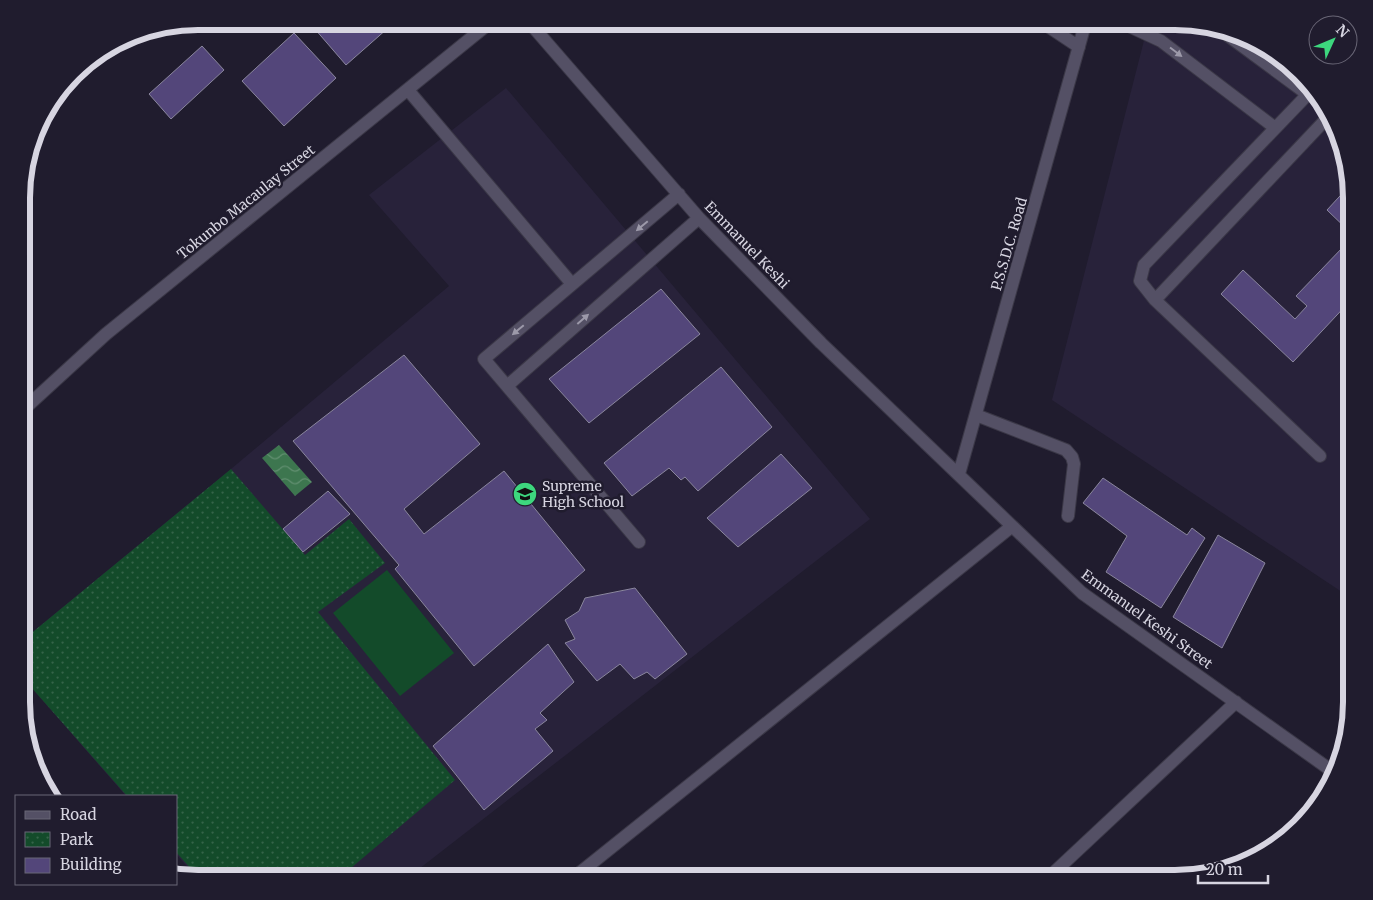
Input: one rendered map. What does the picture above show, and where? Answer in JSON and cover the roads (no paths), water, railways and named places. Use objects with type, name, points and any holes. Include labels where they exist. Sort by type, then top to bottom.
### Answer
[{"type":"street","name":"Tokunbo Macaulay Street","points":[[30,404],[106,334],[481,30]]},
{"type":"street","name":"Emmanuel Keshi","points":[[536,30],[699,218],[821,343],[959,474]]},
{"type":"street","points":[[1054,30],[1079,47]]},
{"type":"street","name":"P.S.S.D.C. Road","points":[[959,474],[1084,30]]},
{"type":"street","points":[[1137,30],[1161,41],[1274,127]]},
{"type":"street","points":[[1241,44],[1301,88]]},
{"type":"street","points":[[408,90],[572,284]]},
{"type":"street","points":[[1307,95],[1274,127],[1144,264],[1140,281],[1154,300],[1320,456]]},
{"type":"street","points":[[1154,300],[1324,122]]},
{"type":"street","points":[[640,542],[484,359],[679,194]]},
{"type":"street","points":[[507,386],[699,218]]},
{"type":"street","points":[[976,415],[1066,450],[1072,457],[1074,464],[1068,516]]},
{"type":"street","name":"Emmanuel Keshi Street","points":[[959,474],[1011,527],[1082,593],[1329,769]]},
{"type":"street","points":[[583,870],[1011,527]]},
{"type":"street","points":[[1057,870],[1236,702]]},
{"type":"water","points":[[279,445],[312,482],[295,496],[262,458]]},
{"type":"place","name":"Supreme High School","points":[[525,494]]}]
